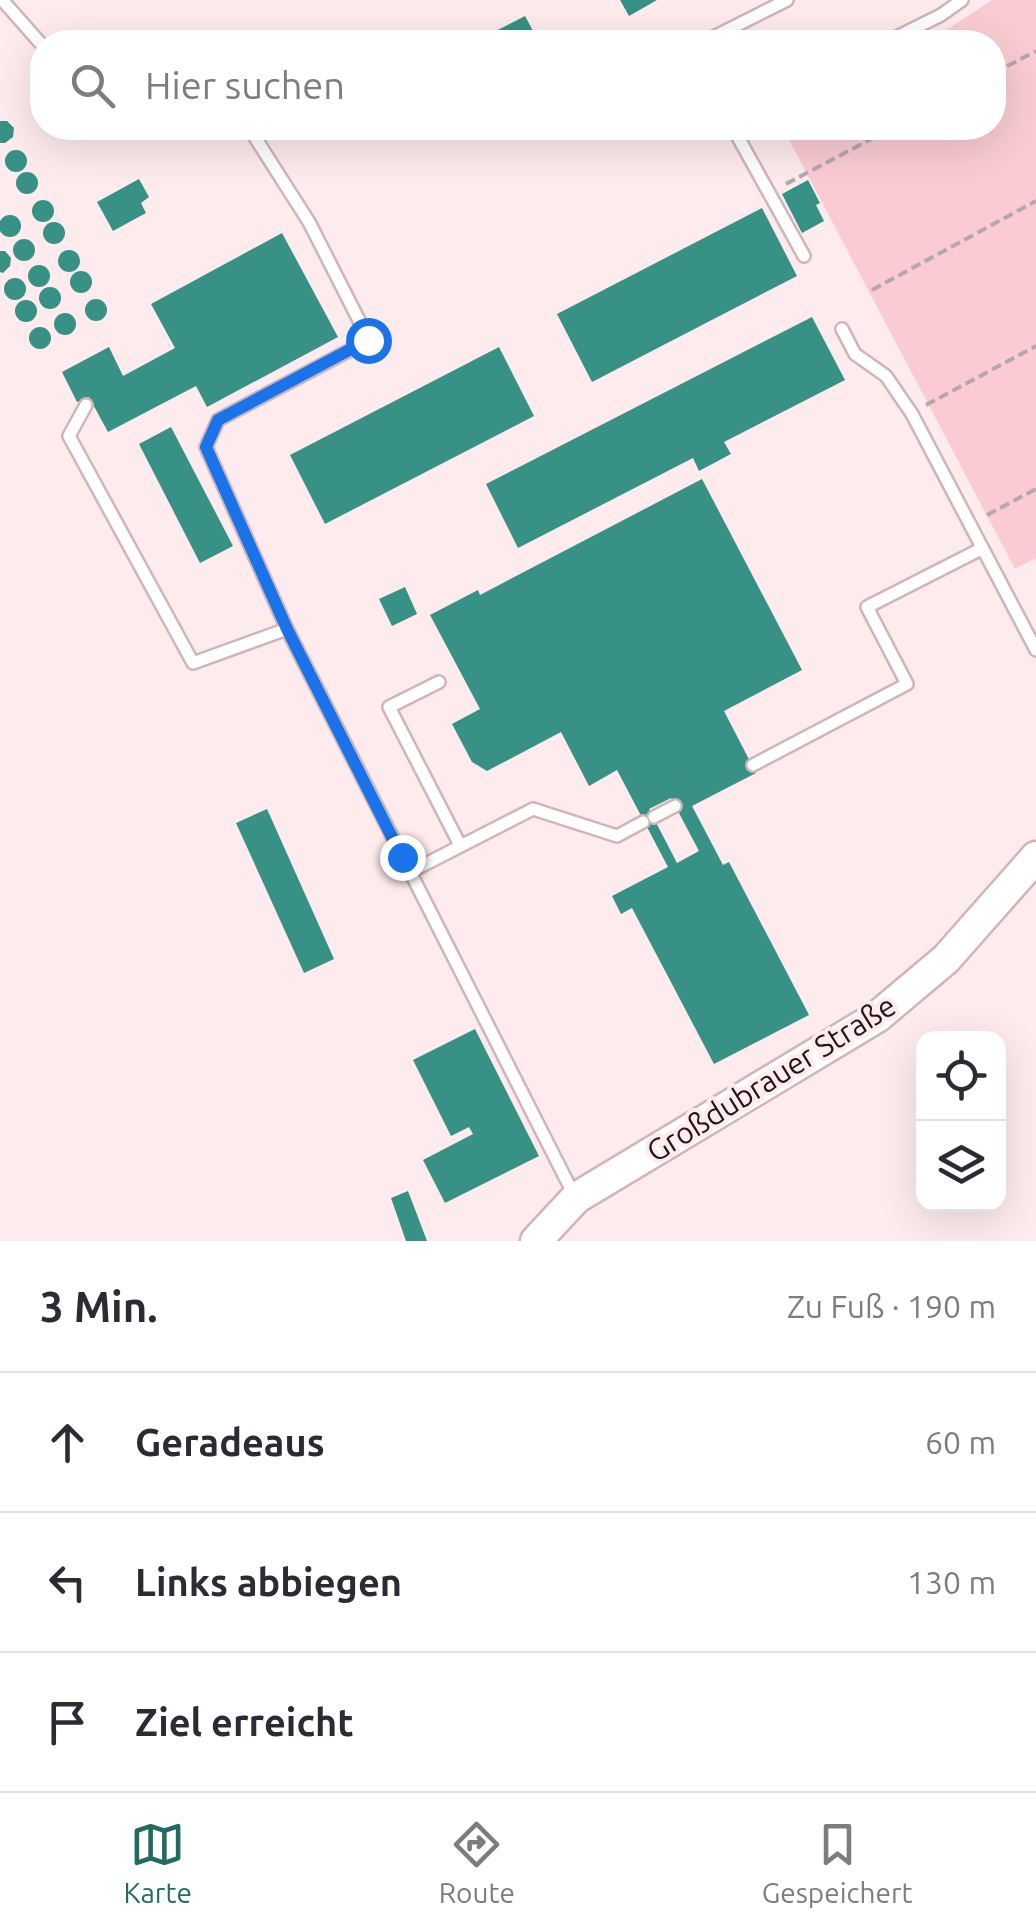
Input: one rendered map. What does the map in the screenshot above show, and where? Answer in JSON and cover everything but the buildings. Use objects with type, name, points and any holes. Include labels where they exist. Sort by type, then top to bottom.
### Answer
[{"type":"main road","name":"Großdubrauer Straße","points":[[536,1241],[576,1198],[877,1017],[946,959],[1036,857]]},
{"type":"lane","points":[[728,30],[787,0]]},
{"type":"lane","points":[[912,30],[962,0]]},
{"type":"lane","points":[[4,2],[30,31]]},
{"type":"lane","points":[[257,140],[309,222],[368,340],[218,420],[206,447],[287,629],[576,1198]]},
{"type":"lane","points":[[740,140],[804,256]]},
{"type":"lane","points":[[842,329],[854,354],[886,376],[912,414],[1036,650]]},
{"type":"lane","points":[[86,406],[68,436],[193,663],[287,629]]},
{"type":"lane","points":[[753,765],[907,684],[867,606],[981,549]]},
{"type":"lane","points":[[439,682],[389,707],[460,846]]},
{"type":"lane","points":[[410,872],[532,809],[618,836],[675,806]]},
{"type":"path","points":[[1006,67],[1036,51]]},
{"type":"path","points":[[769,193],[869,140]]},
{"type":"path","points":[[872,290],[1036,201]]},
{"type":"path","points":[[926,406],[1036,346]]},
{"type":"path","points":[[984,517],[1036,489]]},
{"type":"shaded area","points":[[992,0],[1036,0],[1036,558],[1015,569],[789,140],[1006,140],[1006,30],[946,30]]},
{"type":"route","points":[[368,340],[218,420],[206,447],[287,629],[402,857]]}]
